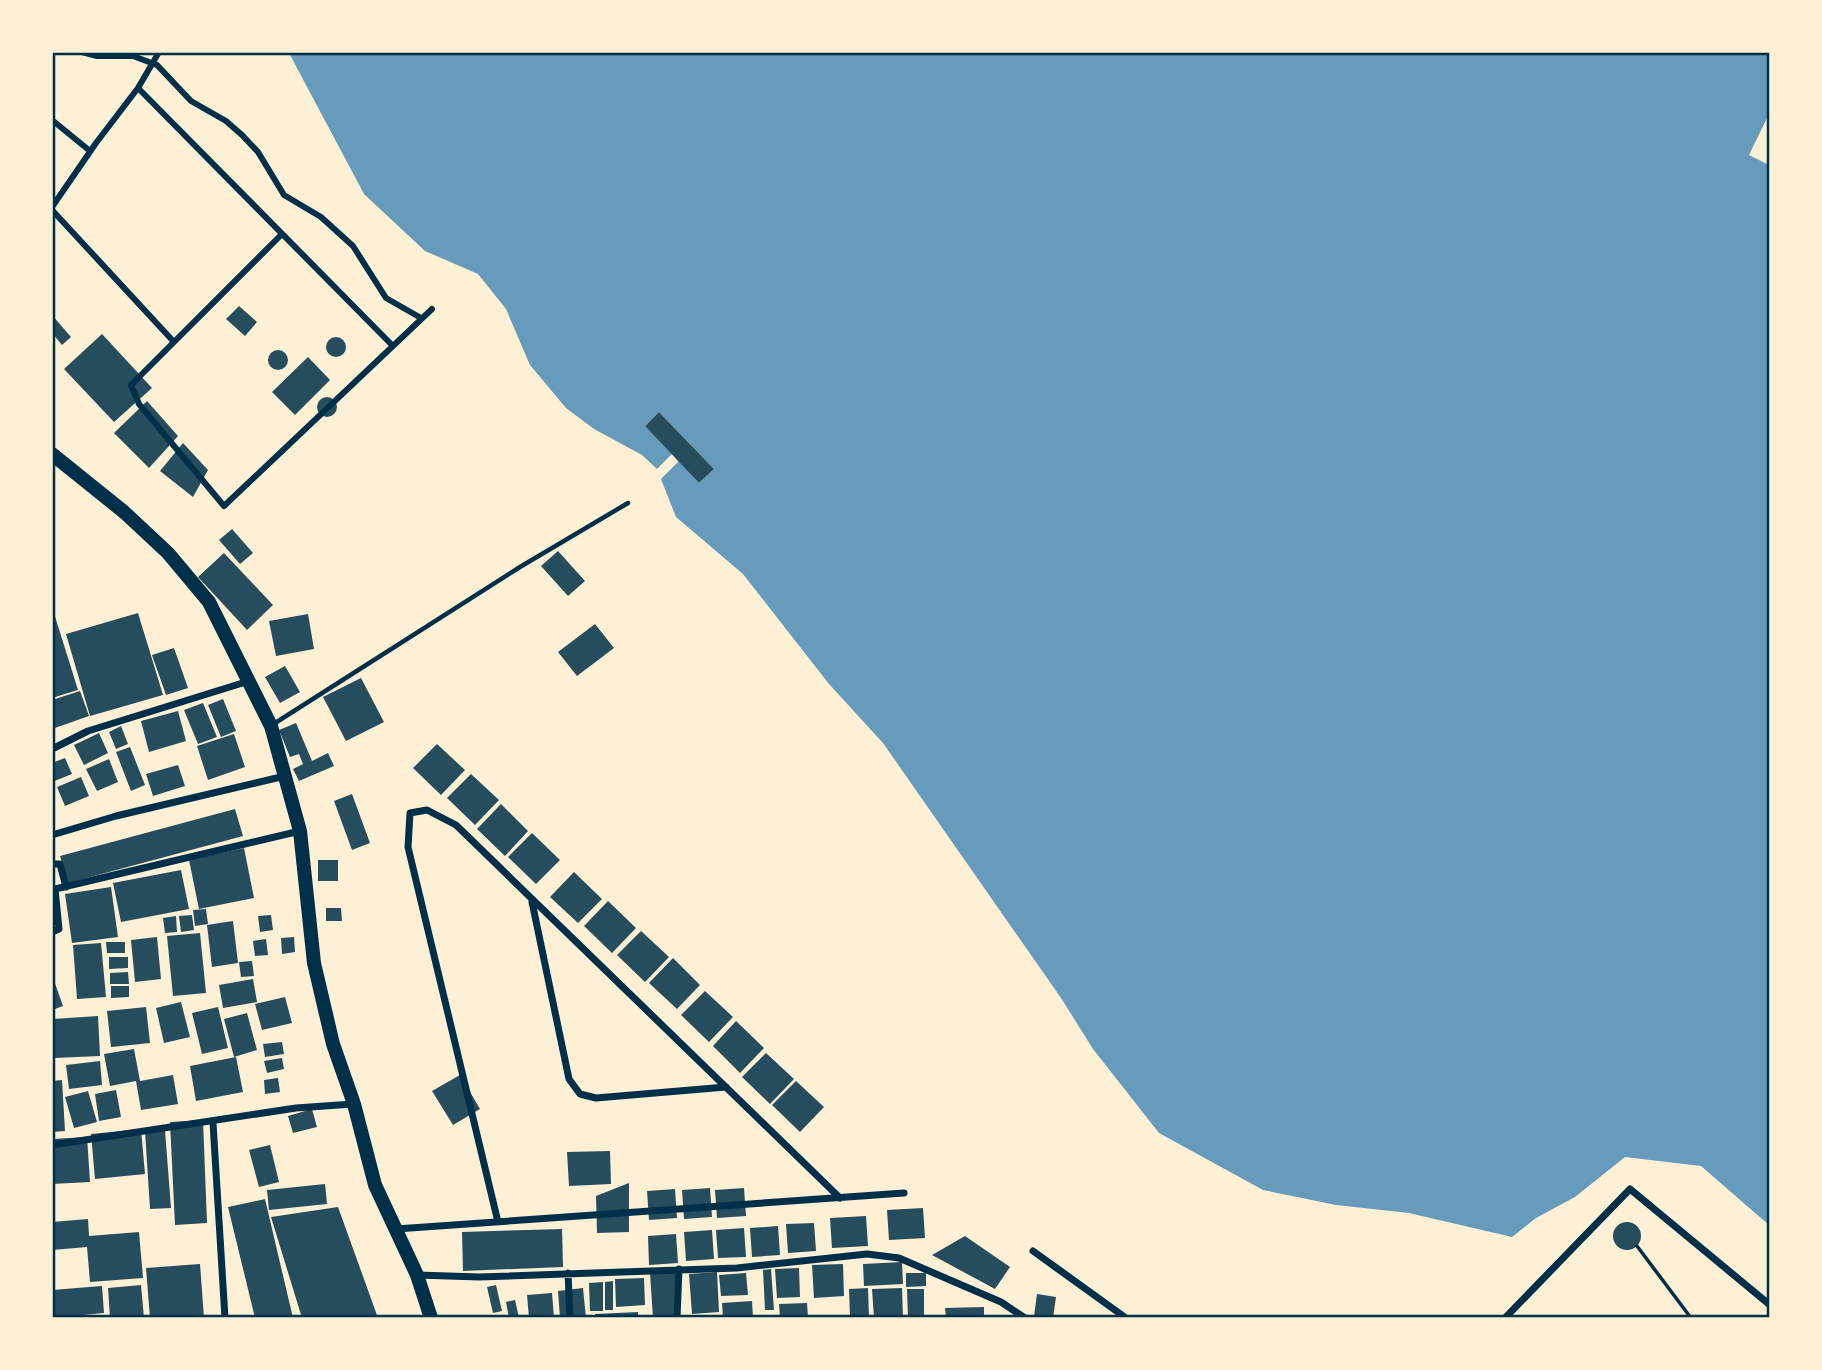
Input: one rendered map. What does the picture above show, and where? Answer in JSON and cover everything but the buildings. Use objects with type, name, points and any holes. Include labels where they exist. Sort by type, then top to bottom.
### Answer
[{"type":"highway","points":[[52,454],[124,512],[168,554],[209,602],[271,726],[300,831],[314,963],[332,1044],[354,1104],[375,1185],[417,1275],[431,1318]]},
{"type":"street","points":[[82,52],[97,57],[133,57],[157,65],[191,102],[226,121],[242,135],[258,152],[284,195],[321,217],[353,246],[386,298],[421,318]]},
{"type":"street","points":[[159,52],[138,88],[90,151],[52,209],[174,342]]},
{"type":"street","points":[[138,88],[393,345]]},
{"type":"street","points":[[52,120],[90,151]]},
{"type":"street","points":[[282,234],[131,385],[139,404],[224,506],[432,309]]},
{"type":"street","points":[[52,749],[88,731],[250,681]]},
{"type":"street","points":[[52,835],[116,816],[285,776]]},
{"type":"street","points":[[498,1222],[408,847],[411,813],[427,810],[456,825],[839,1198]]},
{"type":"street","points":[[52,932],[59,929],[55,889],[300,831]]},
{"type":"street","points":[[52,864],[60,864],[66,887]]},
{"type":"street","points":[[532,901],[569,1079],[580,1094],[596,1098],[726,1087]]},
{"type":"street","points":[[52,1145],[213,1123],[296,1108],[354,1104]]},
{"type":"street","points":[[213,1123],[225,1318]]},
{"type":"street","points":[[1506,1318],[1630,1189],[1769,1305]]},
{"type":"street","points":[[396,1229],[904,1193]]},
{"type":"street","points":[[1033,1251],[1126,1318]]},
{"type":"street","points":[[417,1275],[479,1277],[737,1268],[867,1254],[899,1258],[1001,1302],[1025,1318]]},
{"type":"street","points":[[677,1318],[678,1269]]},
{"type":"street","points":[[568,1273],[570,1318]]},
{"type":"lane","points":[[271,726],[520,567],[628,503]]},
{"type":"path","points":[[1637,1246],[1691,1318]]},
{"type":"water","points":[[289,53],[1769,53],[1769,1225],[1701,1166],[1625,1157],[1575,1197],[1536,1218],[1512,1237],[1409,1213],[1336,1205],[1263,1190],[1159,1133],[1093,1049],[1061,998],[883,743],[829,684],[743,574],[676,517],[657,469],[642,455],[594,429],[566,408],[530,365],[506,309],[478,274],[425,251],[364,194]]},
{"type":"pier","points":[[1769,114],[1769,165],[1749,155]]},
{"type":"pier","points":[[659,412],[714,469],[699,483],[679,461],[658,482],[654,472],[672,454],[645,426]]}]
